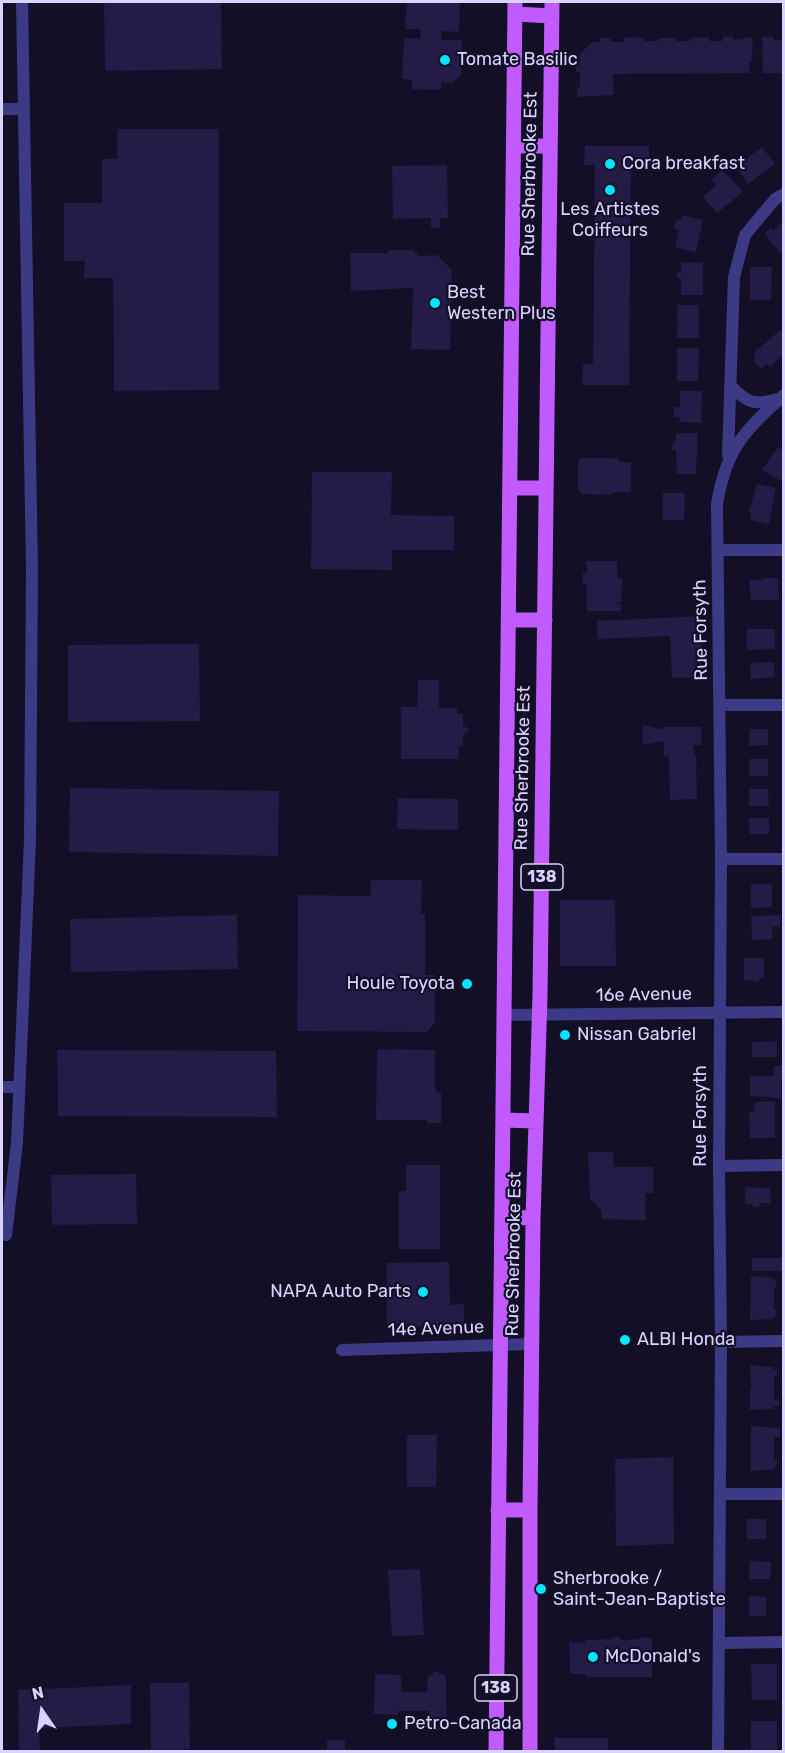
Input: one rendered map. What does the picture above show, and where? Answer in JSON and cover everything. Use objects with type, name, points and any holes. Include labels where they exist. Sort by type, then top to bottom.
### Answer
[{"type":"main road","points":[[515,8],[552,9]]},
{"type":"main road","name":"Rue Sherbrooke Est","points":[[496,1752],[515,8]]},
{"type":"main road","name":"Rue Sherbrooke Est","points":[[531,1752],[530,1510],[533,1218],[540,1014],[552,9]]},
{"type":"main road","points":[[514,146],[550,146]]},
{"type":"main road","points":[[510,488],[546,488]]},
{"type":"main road","points":[[508,620],[544,620]]},
{"type":"main road","points":[[503,1120],[536,1120]]},
{"type":"main road","points":[[502,1217],[533,1218]]},
{"type":"main road","points":[[498,1509],[530,1510]]},
{"type":"street","points":[[6,1235],[17,1143],[30,840],[32,591],[22,109],[22,2]]},
{"type":"street","points":[[2,109],[22,109]]},
{"type":"street","points":[[728,459],[734,277],[745,235],[775,199],[783,194]]},
{"type":"street","points":[[730,385],[742,397],[753,402],[764,403],[782,397]]},
{"type":"street","name":"Rue Forsyth","points":[[718,1752],[721,1494],[719,1012],[721,859],[717,504],[728,459],[737,442],[749,427],[782,397]]},
{"type":"street","points":[[718,550],[783,550]]},
{"type":"street","points":[[720,705],[783,705]]},
{"type":"street","points":[[721,859],[783,859]]},
{"type":"street","name":"16e Avenue","points":[[504,1015],[783,1012]]},
{"type":"street","points":[[2,1087],[19,1087]]},
{"type":"street","points":[[719,1166],[783,1165]]},
{"type":"street","points":[[721,1342],[783,1341]]},
{"type":"street","name":"14e Avenue","points":[[342,1350],[532,1344]]},
{"type":"street","points":[[721,1494],[783,1494]]},
{"type":"street","points":[[720,1643],[783,1642]]},
{"type":"building","points":[[104,2],[221,2],[222,69],[105,71]]},
{"type":"building","points":[[407,2],[460,2],[459,32],[441,31],[441,40],[462,40],[461,75],[452,83],[441,82],[441,90],[412,89],[412,80],[402,79],[404,38],[420,39],[421,29],[405,29]]},
{"type":"building","points":[[709,37],[709,41],[723,41],[723,37],[733,37],[734,40],[753,37],[749,73],[613,74],[613,95],[577,97],[580,72],[576,72],[576,62],[580,62],[580,54],[592,42],[600,42],[600,38],[610,38],[610,42],[624,42],[623,38],[643,38],[644,41],[676,38],[676,41],[690,41],[690,38]]},
{"type":"building","points":[[762,37],[783,40],[783,73],[763,73]]},
{"type":"building","points":[[117,129],[219,129],[219,390],[114,391],[113,278],[84,278],[85,261],[64,261],[64,203],[102,203],[102,159],[117,159]]},
{"type":"building","points":[[585,146],[649,146],[649,163],[631,162],[629,385],[582,385],[583,364],[593,364],[595,165],[584,165]]},
{"type":"building","points":[[762,147],[775,164],[748,184],[736,167]]},
{"type":"building","points":[[447,165],[448,218],[440,218],[440,228],[431,228],[431,218],[393,219],[392,166]]},
{"type":"building","points":[[722,170],[743,192],[717,213],[703,197],[716,185],[711,180]]},
{"type":"building","points":[[682,215],[703,220],[696,252],[675,247],[679,230],[674,229],[676,219],[681,220]]},
{"type":"building","points":[[783,221],[783,250],[780,253],[765,234],[771,228],[773,231]]},
{"type":"building","points":[[390,250],[413,250],[419,256],[437,255],[452,270],[450,350],[411,349],[413,288],[351,291],[350,253],[387,253]]},
{"type":"building","points":[[681,262],[703,263],[703,295],[681,295],[681,278],[677,278],[678,272],[681,272]]},
{"type":"building","points":[[750,267],[772,267],[771,300],[750,300]]},
{"type":"building","points":[[678,305],[699,305],[699,338],[677,338]]},
{"type":"building","points":[[780,330],[783,334],[783,355],[770,367],[767,364],[762,369],[755,362],[755,352]]},
{"type":"building","points":[[677,348],[699,348],[698,381],[677,381]]},
{"type":"building","points":[[680,391],[702,391],[701,423],[679,422],[680,417],[674,417],[674,407],[680,407]]},
{"type":"building","points":[[676,433],[698,433],[696,474],[677,474],[676,450],[672,450],[673,441],[676,441]]},
{"type":"building","points":[[778,447],[783,450],[781,481],[762,470]]},
{"type":"building","points":[[582,458],[609,458],[618,459],[619,462],[631,462],[631,492],[615,492],[609,495],[582,494],[578,490],[578,461]]},
{"type":"building","points":[[312,472],[392,472],[391,515],[454,516],[454,550],[392,550],[392,570],[311,569]]},
{"type":"building","points":[[757,484],[776,488],[769,524],[750,520],[751,513],[749,512]]},
{"type":"building","points":[[663,493],[685,493],[684,520],[663,520]]},
{"type":"building","points":[[587,561],[617,561],[617,578],[622,578],[621,602],[617,602],[621,604],[621,611],[587,611],[587,584],[583,584],[583,573],[587,573]]},
{"type":"building","points":[[762,578],[778,578],[779,600],[751,600],[749,580],[762,580]]},
{"type":"building","points":[[700,616],[702,677],[672,678],[670,636],[598,639],[597,621]]},
{"type":"building","points":[[747,629],[775,629],[775,649],[747,650]]},
{"type":"building","points":[[199,644],[200,721],[68,722],[68,645]]},
{"type":"building","points":[[774,662],[775,677],[751,679],[750,663]]},
{"type":"building","points":[[418,680],[439,680],[439,708],[457,708],[457,714],[463,714],[463,725],[470,730],[463,735],[463,746],[459,746],[459,759],[401,759],[401,707],[417,707]]},
{"type":"building","points":[[643,725],[660,729],[664,727],[701,727],[701,745],[693,745],[694,755],[696,755],[697,799],[670,800],[669,756],[664,757],[664,741],[643,745]]},
{"type":"building","points":[[749,729],[768,729],[768,745],[749,746]]},
{"type":"building","points":[[749,759],[768,759],[768,776],[749,776]]},
{"type":"building","points":[[70,788],[279,791],[278,856],[69,852]]},
{"type":"building","points":[[749,789],[768,789],[769,806],[749,806]]},
{"type":"building","points":[[398,798],[458,799],[458,830],[397,829]]},
{"type":"building","points":[[749,818],[769,818],[769,834],[750,834]]},
{"type":"building","points":[[371,880],[422,880],[421,914],[425,914],[425,975],[435,975],[435,1022],[427,1032],[297,1031],[298,895],[370,896]]},
{"type":"building","points":[[751,884],[772,884],[772,907],[751,908]]},
{"type":"building","points":[[560,900],[615,900],[616,966],[560,966]]},
{"type":"building","points":[[237,915],[238,969],[71,972],[70,919]]},
{"type":"building","points":[[781,915],[780,927],[772,927],[773,939],[752,940],[751,916]]},
{"type":"building","points":[[744,958],[764,958],[764,978],[759,978],[759,982],[744,980]]},
{"type":"building","points":[[777,1041],[777,1057],[752,1057],[752,1042]]},
{"type":"building","points":[[377,1049],[435,1050],[435,1087],[438,1093],[441,1093],[441,1123],[427,1123],[427,1120],[376,1120]]},
{"type":"building","points":[[57,1050],[276,1051],[277,1117],[58,1116]]},
{"type":"building","points":[[774,1066],[783,1066],[781,1098],[750,1096],[750,1076],[774,1076]]},
{"type":"building","points":[[775,1101],[775,1138],[750,1138],[749,1112],[754,1112],[755,1102]]},
{"type":"building","points":[[588,1152],[613,1152],[613,1167],[653,1167],[653,1193],[645,1193],[646,1220],[602,1219],[601,1210],[590,1199]]},
{"type":"building","points":[[406,1165],[440,1165],[440,1249],[399,1249],[399,1191],[406,1191]]},
{"type":"building","points":[[136,1174],[137,1224],[52,1225],[51,1175]]},
{"type":"building","points":[[745,1187],[770,1188],[771,1203],[760,1203],[759,1207],[745,1204]]},
{"type":"building","points":[[752,1258],[783,1258],[783,1271],[752,1271]]},
{"type":"building","points":[[449,1262],[450,1305],[464,1304],[464,1326],[394,1327],[394,1323],[387,1323],[387,1263]]},
{"type":"building","points":[[751,1276],[776,1280],[774,1310],[776,1310],[776,1316],[774,1319],[750,1320]]},
{"type":"building","points":[[750,1365],[774,1367],[774,1370],[777,1370],[777,1376],[774,1377],[774,1399],[779,1399],[779,1406],[774,1406],[774,1409],[750,1410],[750,1388],[755,1388],[751,1387]]},
{"type":"building","points":[[751,1426],[780,1428],[780,1437],[774,1437],[774,1460],[777,1460],[775,1469],[751,1471]]},
{"type":"building","points":[[407,1435],[437,1435],[436,1487],[407,1487]]},
{"type":"building","points":[[673,1457],[674,1544],[616,1546],[615,1459]]},
{"type":"building","points":[[747,1519],[766,1519],[766,1539],[747,1539]]},
{"type":"building","points":[[750,1561],[771,1562],[770,1579],[749,1579]]},
{"type":"building","points":[[420,1569],[424,1635],[392,1636],[388,1570]]},
{"type":"building","points":[[749,1596],[766,1597],[766,1616],[749,1616]]},
{"type":"building","points":[[614,1637],[620,1637],[620,1640],[640,1639],[640,1637],[652,1639],[652,1677],[586,1677],[585,1674],[570,1674],[569,1642],[585,1643],[585,1640],[614,1639]]},
{"type":"building","points":[[751,1664],[777,1664],[777,1700],[752,1700]]},
{"type":"building","points":[[436,1671],[446,1676],[447,1721],[444,1727],[439,1730],[431,1728],[429,1711],[398,1711],[398,1715],[374,1714],[375,1674],[401,1675],[401,1692],[427,1692],[428,1677]]},
{"type":"building","points":[[150,1683],[189,1683],[190,1749],[151,1751]]},
{"type":"building","points":[[131,1685],[131,1724],[39,1728],[40,1752],[19,1752],[18,1690]]},
{"type":"building","points":[[751,1721],[777,1721],[777,1752],[751,1752]]},
{"type":"building","points":[[554,1738],[608,1738],[608,1752],[555,1752]]},
{"type":"building","points":[[327,1740],[345,1740],[345,1752],[327,1752]]},
{"type":"place","name":"Tomate Basilic","points":[[445,60]]},
{"type":"place","name":"Cora breakfast","points":[[610,164]]},
{"type":"place","name":"Les Artistes Coiffeurs","points":[[610,190]]},
{"type":"place","name":"Best Western Plus","points":[[435,303]]},
{"type":"place","name":"Houle Toyota","points":[[467,984]]},
{"type":"place","name":"Nissan Gabriel","points":[[565,1035]]},
{"type":"place","name":"NAPA Auto Parts","points":[[423,1292]]},
{"type":"place","name":"ALBI Honda","points":[[625,1340]]},
{"type":"place","name":"Sherbrooke / Saint-Jean-Baptiste","points":[[541,1589]]},
{"type":"place","name":"McDonald's","points":[[593,1657]]},
{"type":"place","name":"Petro-Canada","points":[[392,1724]]}]
